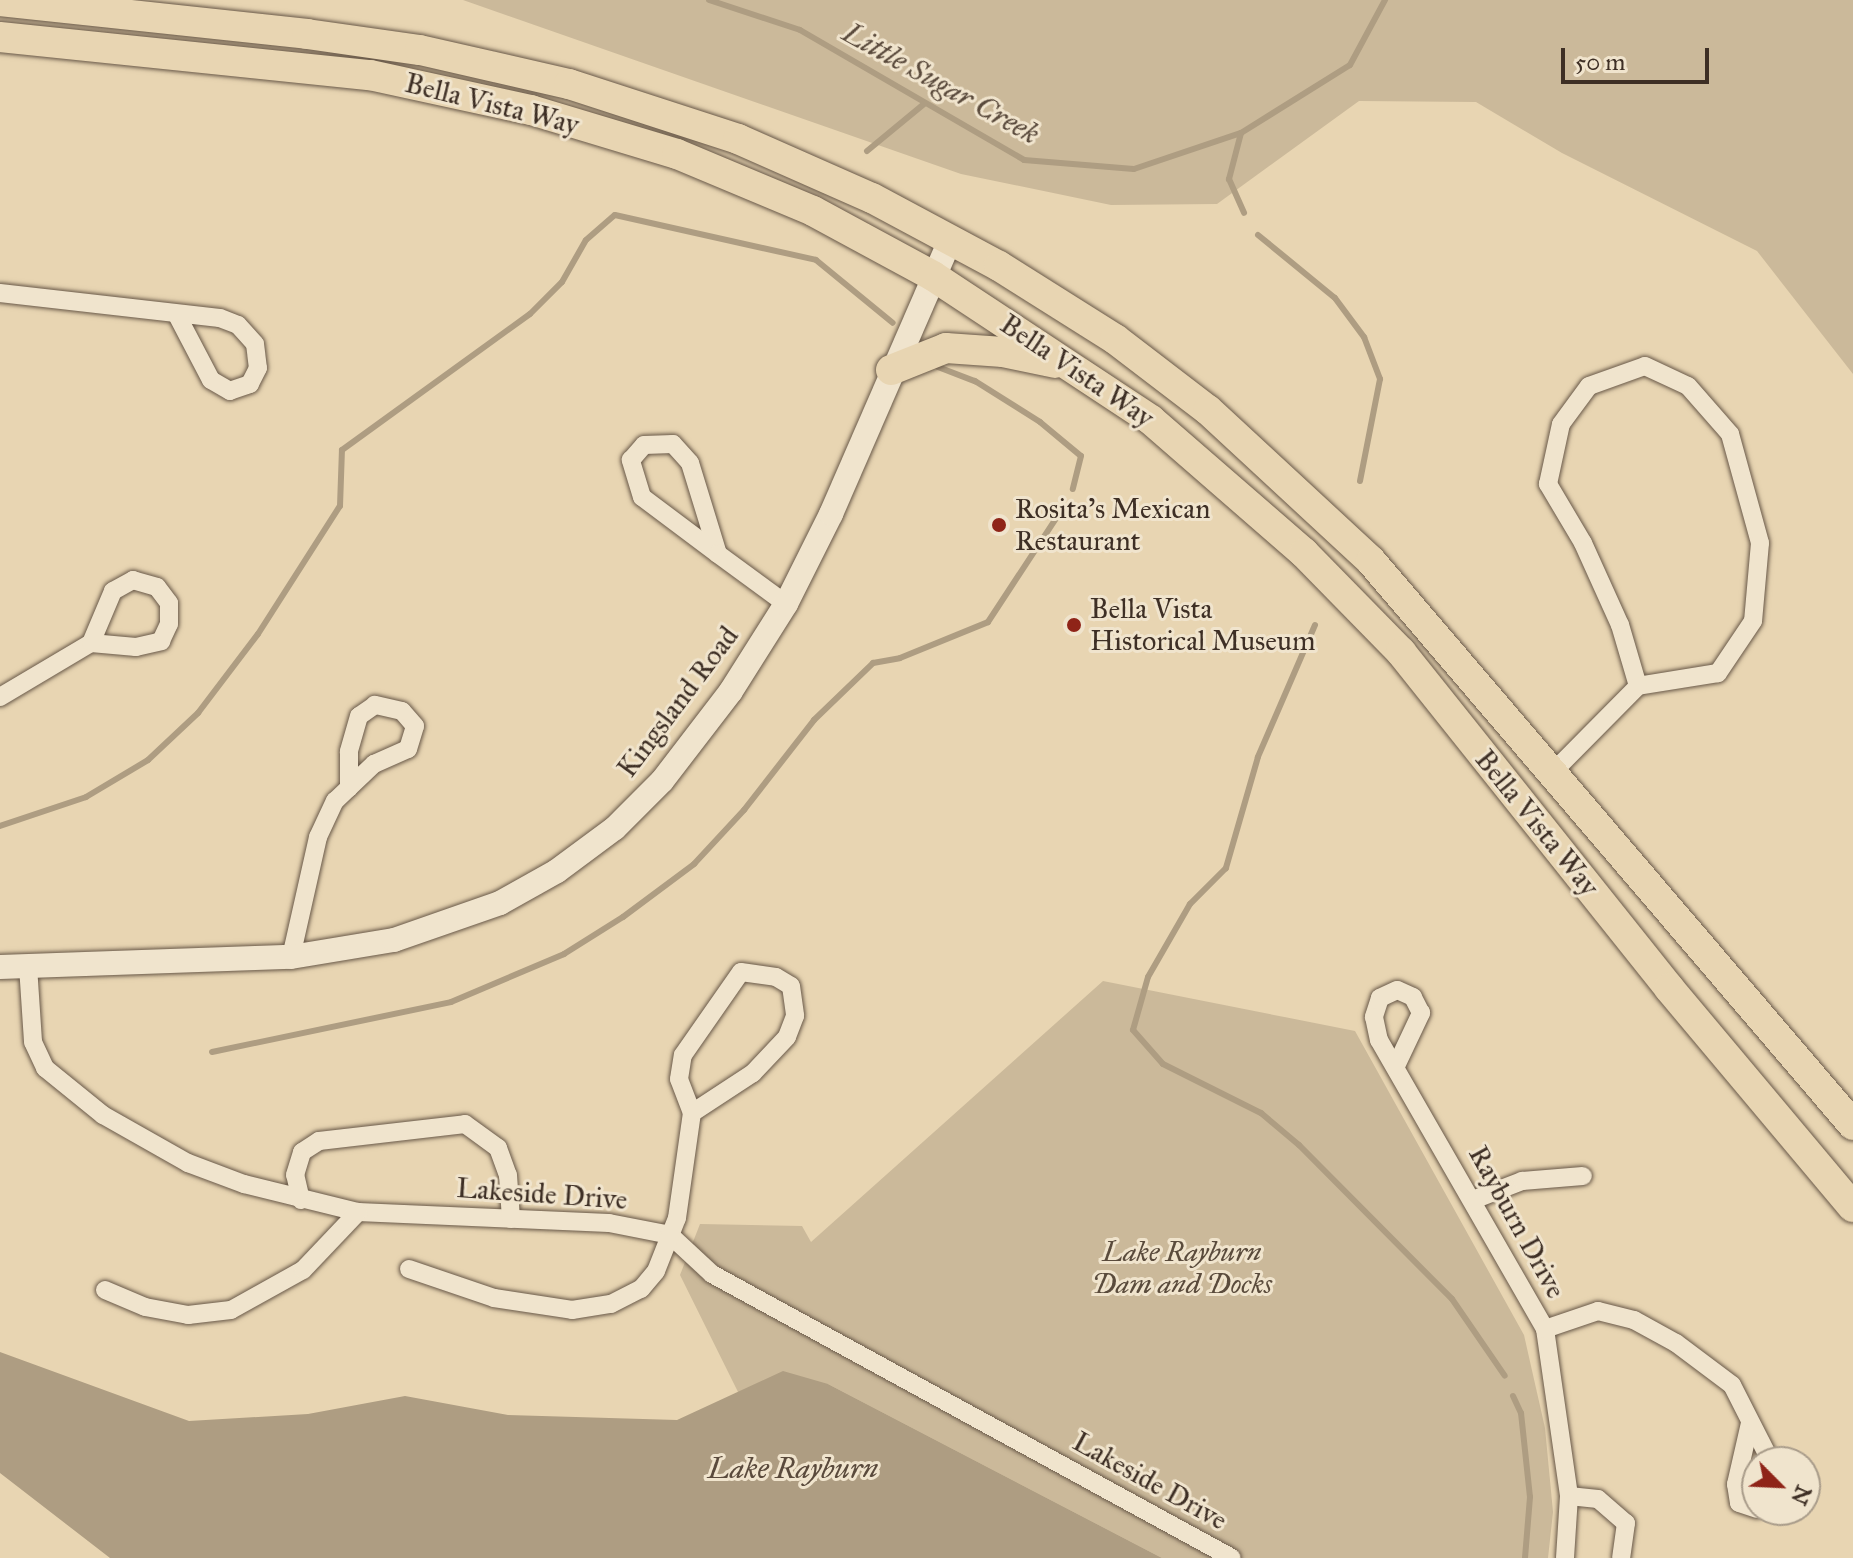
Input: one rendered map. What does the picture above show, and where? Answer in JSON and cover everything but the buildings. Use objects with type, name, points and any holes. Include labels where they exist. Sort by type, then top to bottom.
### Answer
[{"type":"main road","name":"Bella Vista Way","points":[[0,1],[321,36],[420,50],[569,84],[738,139],[951,238],[1115,339],[1291,482],[1371,561],[1853,1125]]},
{"type":"main road","name":"Bella Vista Way","points":[[0,37],[370,75],[531,110],[677,154],[813,211],[933,276],[1077,368],[1151,420],[1239,494],[1401,652],[1669,988],[1853,1207]]},
{"type":"main road","points":[[891,370],[946,348],[1003,352],[1077,368]]},
{"type":"street","name":"Kingsland Road","points":[[0,967],[291,957],[394,940],[500,903],[557,871],[615,828],[662,781],[731,691],[786,604],[831,514],[951,238]]},
{"type":"street","points":[[0,293],[220,318],[238,325],[255,344],[258,368],[250,384],[230,391],[211,380],[177,315]]},
{"type":"street","points":[[1553,772],[1638,686],[1718,673],[1753,621],[1760,543],[1730,434],[1688,386],[1645,366],[1589,386],[1561,424],[1548,484],[1583,543],[1620,625],[1638,686]]},
{"type":"street","points":[[718,554],[690,463],[673,444],[644,445],[631,460],[642,497],[718,554],[786,604]]},
{"type":"street","points":[[0,697],[91,643],[136,647],[161,641],[169,624],[169,603],[157,587],[133,580],[113,591],[91,643]]},
{"type":"street","points":[[291,957],[318,837],[335,801],[349,788],[374,764],[408,749],[415,726],[402,711],[375,705],[359,716],[349,752],[349,788]]},
{"type":"street","name":"Lakeside Drive","points":[[28,966],[33,1042],[45,1068],[69,1091],[142,1140],[188,1163],[301,1200],[358,1212],[609,1223],[670,1235],[712,1274],[1232,1558]]},
{"type":"street","points":[[409,1269],[494,1298],[572,1310],[611,1304],[641,1289],[656,1271],[685,1187],[692,1113],[679,1079],[683,1055],[724,990],[741,972],[776,977],[791,986],[795,1016],[787,1037],[738,1086],[692,1113]]},
{"type":"street","name":"Rayburn Drive","points":[[1396,1066],[1545,1329],[1569,1496],[1565,1558]]},
{"type":"street","points":[[301,1200],[295,1175],[302,1152],[319,1141],[465,1124],[498,1148],[508,1175],[511,1219]]},
{"type":"street","points":[[1473,1200],[1522,1181],[1583,1176]]},
{"type":"street","points":[[105,1290],[145,1307],[188,1315],[231,1310],[303,1270],[358,1212]]},
{"type":"street","points":[[1545,1329],[1598,1311],[1634,1320],[1732,1385],[1762,1446]]},
{"type":"street","points":[[1745,1446],[1750,1423]]},
{"type":"street","points":[[1741,1462],[1736,1484],[1741,1504]]},
{"type":"street","points":[[1569,1496],[1598,1499],[1626,1523],[1621,1558]]},
{"type":"green space","points":[[463,0],[1853,0],[1853,374],[1757,251],[1562,153],[1476,102],[1359,101],[1217,204],[1111,205],[961,174]]},
{"type":"green space","name":"Lake Rayburn Dam and Docks","points":[[1103,981],[1355,1031],[1524,1335],[1545,1428],[1553,1512],[1548,1558],[1162,1558],[828,1384],[760,1383],[739,1394],[680,1275],[700,1224],[802,1226],[811,1242]]},
{"type":"water","name":"Lake Rayburn","points":[[0,1352],[189,1421],[308,1414],[405,1396],[508,1415],[677,1420],[783,1371],[828,1384],[1162,1558],[110,1558],[0,1473]]},
{"type":"waterway","name":"Little Sugar Creek","points":[[709,0],[800,30],[1024,160],[1134,169],[1241,133],[1350,65],[1385,0]]},
{"type":"waterway","points":[[867,151],[924,104]]},
{"type":"waterway","points":[[1241,133],[1229,179],[1244,213]]},
{"type":"waterway","points":[[0,826],[86,797],[148,760],[198,713],[258,634],[340,506],[342,450],[530,314],[562,282],[586,240],[615,215],[816,260],[893,323]]},
{"type":"waterway","points":[[1258,235],[1335,298],[1364,337],[1380,379],[1360,481]]},
{"type":"waterway","points":[[938,367],[975,381],[1040,422],[1081,456],[1073,489]]},
{"type":"waterway","points":[[212,1052],[451,1002],[564,954],[623,917],[694,864],[744,810],[814,720],[873,663],[900,658],[988,622],[1057,517]]},
{"type":"waterway","points":[[1315,625],[1258,757],[1226,868],[1190,904],[1148,977],[1133,1030],[1163,1064],[1261,1113],[1299,1145],[1452,1299],[1505,1376]]},
{"type":"waterway","points":[[1513,1396],[1521,1413],[1530,1497],[1525,1558]]},
{"type":"place","name":"Rosita's Mexican Restaurant","points":[[999,525]]},
{"type":"place","name":"Bella Vista Historical Museum","points":[[1074,625]]}]
